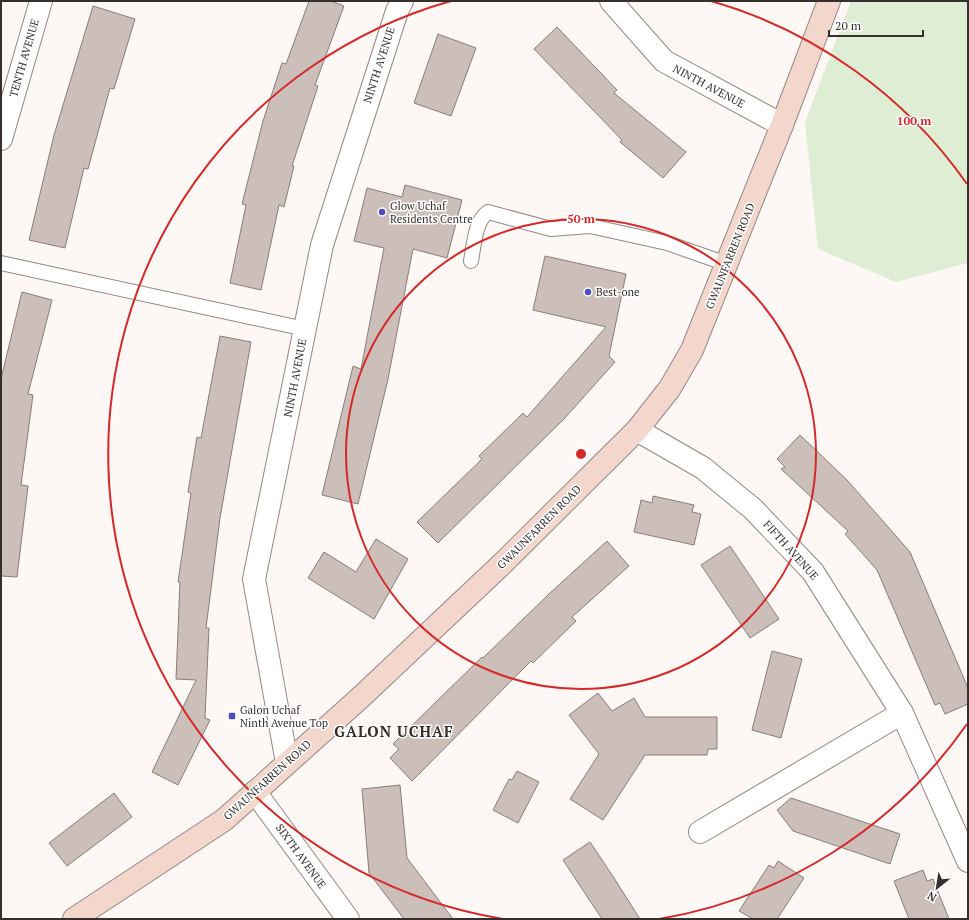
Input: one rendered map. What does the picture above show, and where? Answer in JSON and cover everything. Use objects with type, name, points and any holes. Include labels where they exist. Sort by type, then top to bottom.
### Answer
[{"type":"street","name":"TENTH AVENUE","points":[[1,139],[41,1]]},
{"type":"street","name":"NINTH AVENUE","points":[[287,763],[254,579],[322,245],[394,18],[402,1]]},
{"type":"street","name":"NINTH AVENUE","points":[[611,1],[664,62],[782,125]]},
{"type":"street","name":"GWAUNFARREN ROAD","points":[[74,919],[224,820],[502,564],[637,430],[670,388],[692,350],[782,125],[829,1]]},
{"type":"street","name":"FIFTH AVENUE","points":[[637,430],[702,468],[714,477],[753,509],[813,572],[902,713],[968,861]]},
{"type":"street","points":[[700,832],[902,713]]},
{"type":"street","name":"SIXTH AVENUE","points":[[255,792],[348,919]]},
{"type":"lane","points":[[471,260],[476,232],[483,215],[488,212],[551,229],[590,226],[668,244],[727,264]]},
{"type":"lane","points":[[1,263],[305,328]]},
{"type":"green space","points":[[851,1],[968,1],[968,263],[896,282],[818,249],[805,122]]},
{"type":"building","points":[[309,1],[331,1],[344,6],[315,85],[318,86],[292,166],[294,166],[284,207],[279,205],[261,290],[230,283],[246,205],[242,204],[263,121],[282,63],[286,64]]},
{"type":"building","points":[[93,6],[135,19],[114,89],[110,88],[88,169],[84,168],[65,248],[29,240],[54,135]]},
{"type":"building","points":[[557,27],[617,90],[614,93],[686,152],[663,178],[620,142],[622,140],[534,49]]},
{"type":"building","points":[[438,34],[476,48],[451,116],[414,103]]},
{"type":"building","points":[[405,185],[462,200],[447,258],[413,249],[388,379],[358,504],[322,495],[353,366],[361,369],[384,248],[354,241],[367,188],[402,197]]},
{"type":"building","points":[[545,256],[626,274],[609,356],[615,362],[564,419],[438,543],[417,522],[482,459],[479,456],[523,413],[527,417],[606,327],[533,310]]},
{"type":"building","points":[[22,292],[52,300],[28,394],[33,395],[21,485],[28,486],[17,577],[1,576],[1,379]]},
{"type":"building","points":[[220,336],[251,342],[220,518],[206,628],[209,628],[205,718],[210,720],[178,785],[152,772],[196,680],[176,679],[180,582],[178,582],[191,493],[188,492],[197,437],[201,438]]},
{"type":"building","points":[[800,435],[847,480],[910,552],[968,688],[968,704],[945,714],[940,703],[935,705],[877,570],[845,534],[848,531],[781,469],[785,467],[777,459]]},
{"type":"building","points":[[653,496],[694,505],[692,512],[701,514],[694,545],[634,532],[641,500],[652,503]]},
{"type":"building","points":[[376,539],[408,559],[374,619],[308,578],[324,552],[356,572]]},
{"type":"building","points":[[607,541],[629,566],[572,617],[576,621],[533,663],[531,661],[412,781],[390,758],[399,749],[393,744],[482,657],[483,658],[550,593]]},
{"type":"building","points":[[730,546],[779,619],[750,638],[701,565]]},
{"type":"building","points":[[772,651],[802,659],[781,738],[752,730]]},
{"type":"building","points":[[598,693],[612,711],[634,698],[645,717],[717,717],[717,749],[708,749],[707,755],[645,755],[603,820],[570,799],[599,754],[569,715]]},
{"type":"building","points":[[517,771],[539,782],[518,823],[493,810],[509,779],[512,780]]},
{"type":"building","points":[[400,785],[407,858],[453,919],[404,919],[369,873],[362,789]]},
{"type":"building","points":[[114,793],[132,817],[67,866],[49,843]]},
{"type":"building","points":[[791,798],[900,834],[890,864],[793,831],[777,810]]},
{"type":"building","points":[[590,842],[640,919],[602,919],[563,860]]},
{"type":"building","points":[[778,861],[804,878],[777,919],[753,919],[739,911],[769,865],[774,868]]},
{"type":"building","points":[[923,870],[927,881],[933,879],[949,919],[909,919],[894,881]]},
{"type":"place","name":"Glow Uchaf Residents Centre","points":[[382,212]]},
{"type":"place","name":"Best-one","points":[[588,292]]},
{"type":"place","name":"Galon Uchaf Ninth Avenue Top","points":[[232,716]]},
{"type":"district","name":"GALON UCHAF","points":[[394,731]]}]
